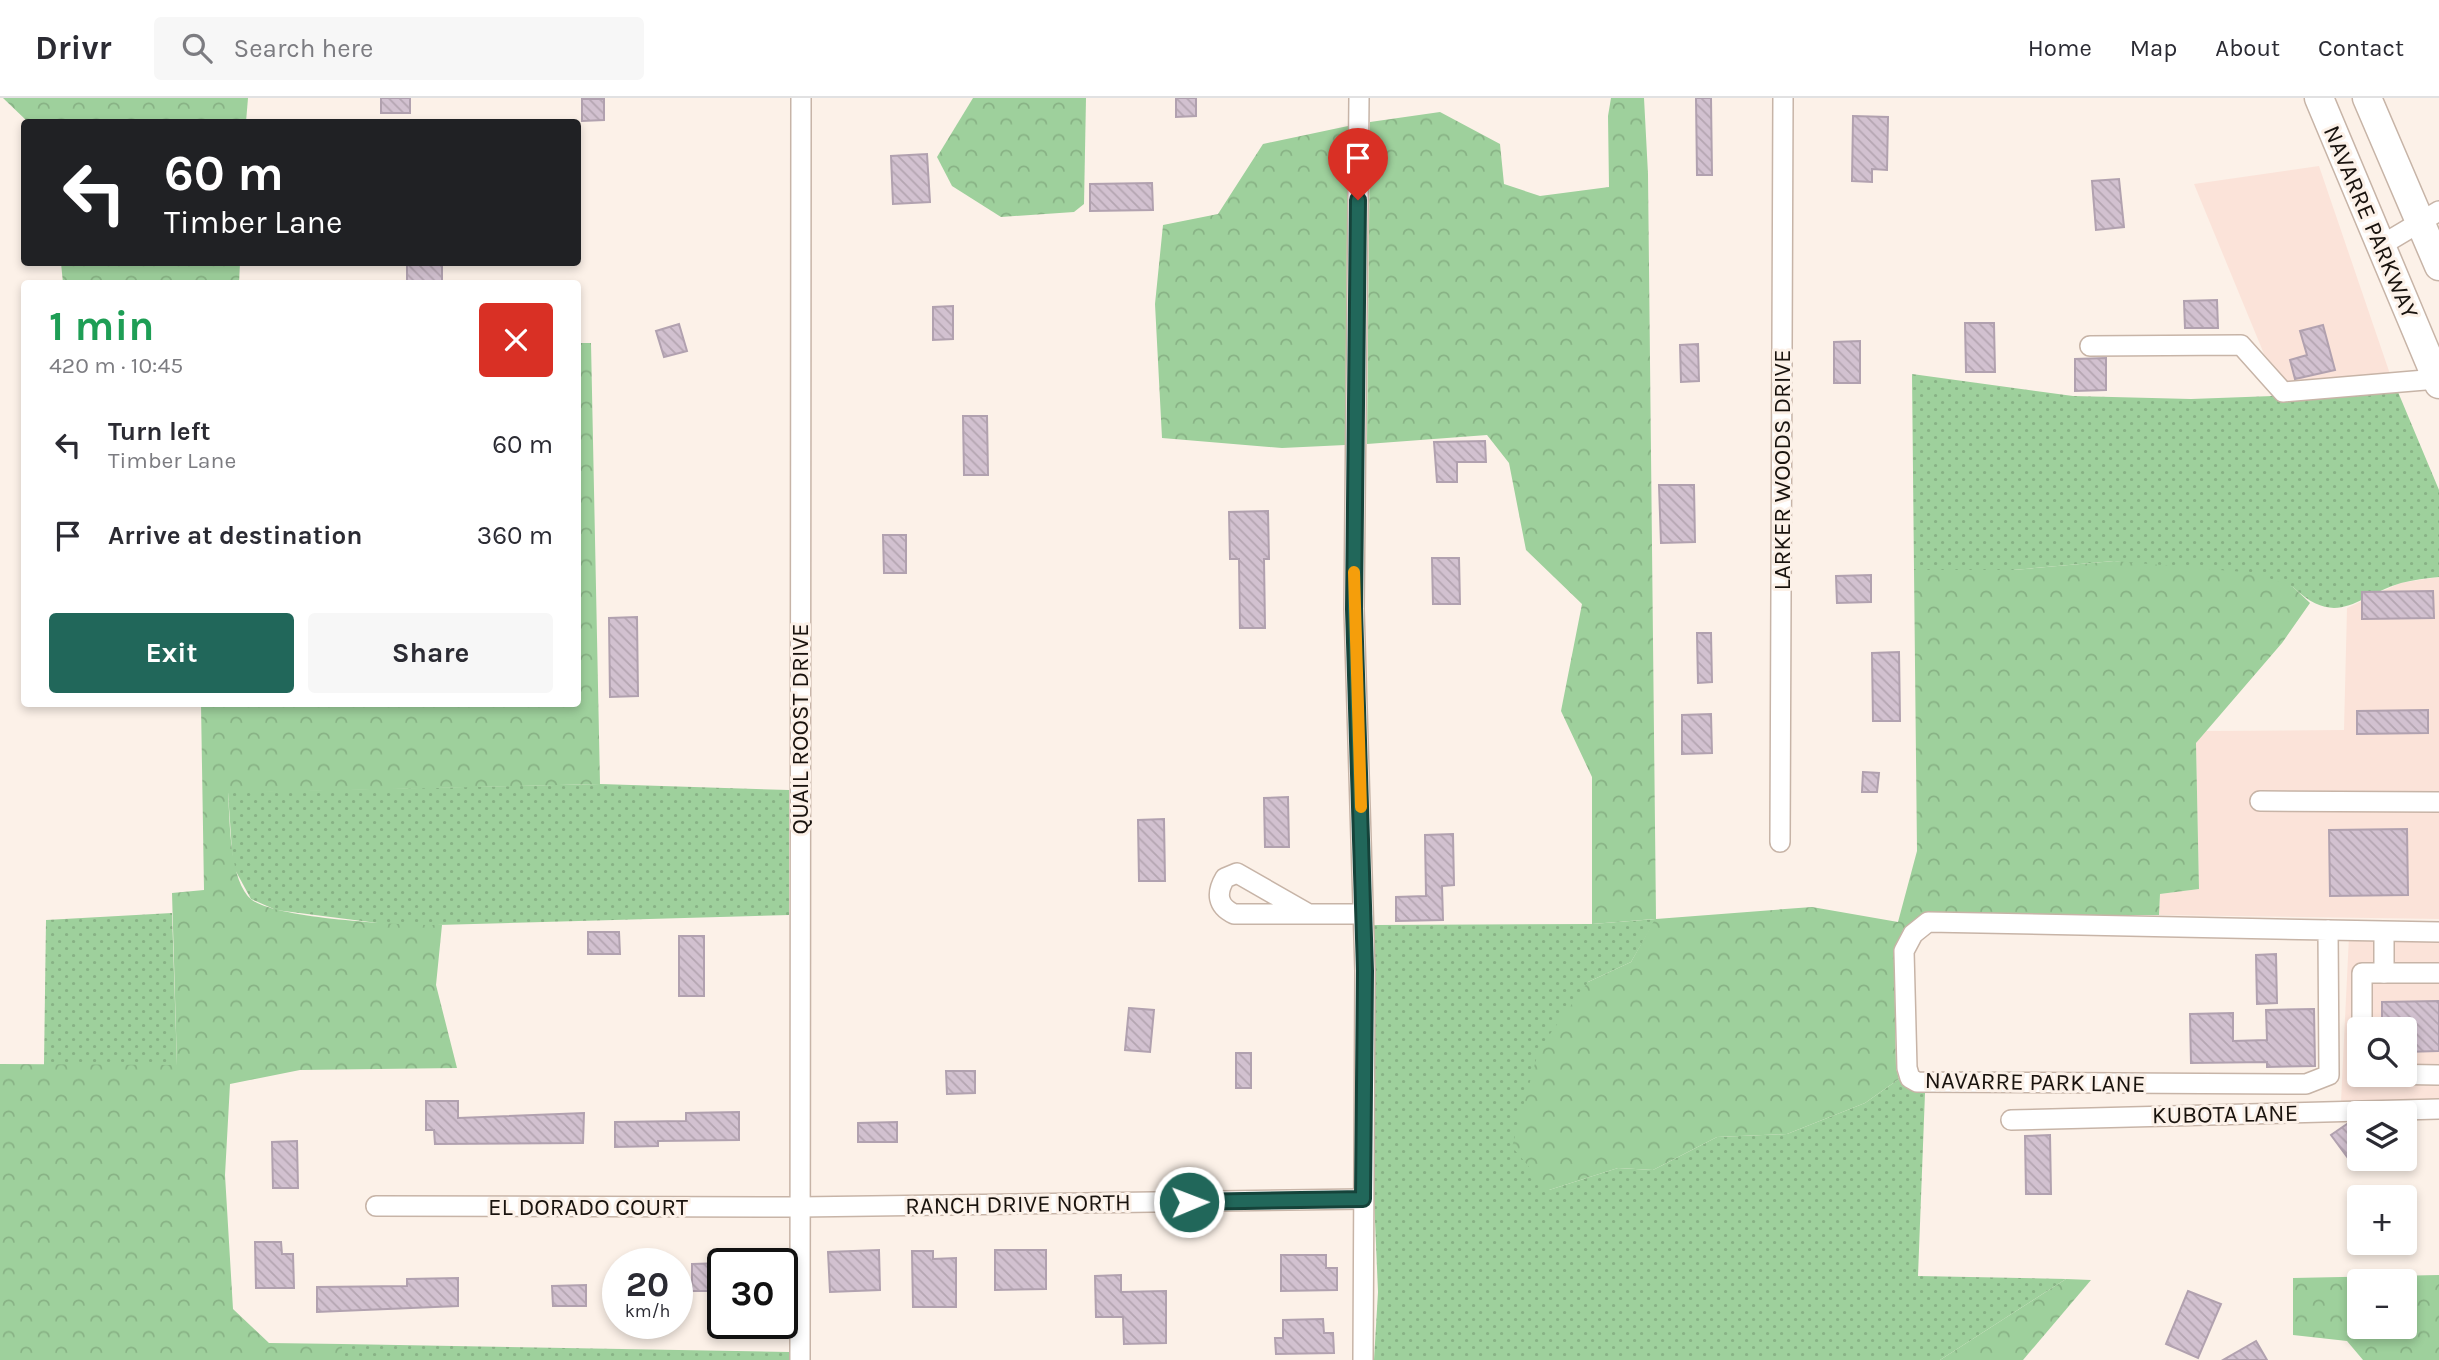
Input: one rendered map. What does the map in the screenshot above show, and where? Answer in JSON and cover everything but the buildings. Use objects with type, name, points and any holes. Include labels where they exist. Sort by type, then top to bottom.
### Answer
[{"type":"highway","name":"NAVARRE PARKWAY","points":[[2319,98],[2438,381]]},
{"type":"highway","name":"NAVARRE PARKWAY","points":[[2367,98],[2430,217],[2439,266]]},
{"type":"street","name":"QUAIL ROOST DRIVE","points":[[800,1360],[802,98]]},
{"type":"street","points":[[1359,98],[1354,609],[1363,914],[1363,1360]]},
{"type":"street","name":"LARKER WOODS DRIVE","points":[[1780,842],[1783,98]]},
{"type":"street","points":[[2380,246],[2430,217]]},
{"type":"street","points":[[2091,346],[2241,345],[2283,392],[2438,381]]},
{"type":"street","points":[[2260,801],[2439,802]]},
{"type":"street","points":[[1307,913],[1363,914]]},
{"type":"street","name":"NAVARRE PARK LANE","points":[[2328,930],[2329,1075],[2306,1084],[1930,1084],[1910,1078],[1907,1068],[1904,951],[1913,934],[1928,922],[2439,932]]},
{"type":"street","points":[[2384,932],[2385,973]]},
{"type":"street","points":[[2362,1017],[2362,973],[2439,973]]},
{"type":"street","points":[[2417,1075],[2439,1075]]},
{"type":"street","name":"KUBOTA LANE","points":[[2011,1120],[2439,1109]]},
{"type":"street","name":"RANCH DRIVE NORTH","points":[[799,1207],[1363,1199]]},
{"type":"street","name":"EL DORADO COURT","points":[[376,1206],[799,1207]]},
{"type":"shaded area","points":[[2319,166],[2390,374],[2288,382],[2264,354],[2194,184]]},
{"type":"shaded area","points":[[2439,577],[2439,919],[2159,915],[2160,894],[2199,889],[2196,743],[2205,731],[2344,730],[2347,608],[2400,583]]},
{"type":"shaded area","points":[[2349,936],[2439,938],[2439,1099],[2341,1102]]},
{"type":"green space","points":[[3,98],[248,98],[246,119],[25,119]]},
{"type":"green space","points":[[973,98],[1086,98],[1084,204],[1074,212],[1001,217],[952,186],[937,157]]},
{"type":"green space","points":[[1611,98],[1644,98],[1648,174],[1656,919],[1812,907],[1898,922],[1917,851],[1914,570],[2013,570],[2114,561],[2255,573],[2293,587],[2310,603],[2282,643],[2196,743],[2199,889],[2160,894],[2159,915],[1921,915],[1903,930],[1894,951],[1896,1068],[1899,1079],[1865,1103],[1787,1134],[1717,1137],[1653,1170],[1618,1168],[1549,1190],[1512,1147],[1539,1049],[1588,982],[1631,962],[1655,919],[1592,924],[1592,777],[1561,711],[1582,604],[1526,550],[1509,463],[1487,435],[1367,444],[1370,122],[1440,112],[1500,144],[1504,184],[1540,196],[1609,187],[1608,116]]},
{"type":"green space","points":[[1348,126],[1345,445],[1282,448],[1162,438],[1155,304],[1163,225],[1218,214],[1263,144]]},
{"type":"green space","points":[[61,266],[240,266],[239,280],[63,280]]},
{"type":"green space","points":[[581,343],[591,343],[600,784],[228,793],[235,865],[244,891],[252,900],[266,907],[314,917],[373,923],[442,925],[436,985],[457,1068],[300,1070],[230,1084],[225,1175],[233,1309],[269,1343],[342,1344],[342,1360],[0,1360],[0,1064],[177,1065],[172,893],[204,890],[201,707],[581,707]]},
{"type":"green space","points":[[1912,374],[2073,396],[2191,399],[2273,396],[2284,402],[2398,392],[2439,490],[2439,577],[2401,583],[2347,606],[2335,608],[2322,606],[2308,599],[2293,587],[2114,561],[2013,570],[1914,570]]},
{"type":"green space","points":[[600,784],[789,790],[789,915],[401,926],[276,910],[251,899],[233,866],[228,792]]},
{"type":"green space","points":[[172,913],[177,1065],[44,1065],[46,920]]},
{"type":"green space","points":[[1656,919],[1631,962],[1588,982],[1549,1190],[1618,1168],[1653,1170],[1717,1137],[1787,1134],[1865,1103],[1899,1079],[1911,1090],[1925,1093],[1918,1276],[2066,1279],[1940,1360],[1374,1360],[1378,1292],[1374,1197],[1374,925],[1592,924]]},
{"type":"green space","points":[[2417,1275],[2439,1275],[2439,1360],[2363,1360],[2347,1341],[2293,1335],[2293,1278],[2347,1277],[2347,1339],[2417,1339]]},
{"type":"green space","points":[[2066,1279],[2091,1280],[2023,1360],[1940,1360]]},
{"type":"green space","points":[[342,1344],[789,1352],[789,1360],[342,1360]]},
{"type":"slow traffic","points":[[1354,572],[1361,807]]},
{"type":"route","points":[[1189,1202],[1363,1199],[1365,971],[1354,609],[1358,200]]}]
